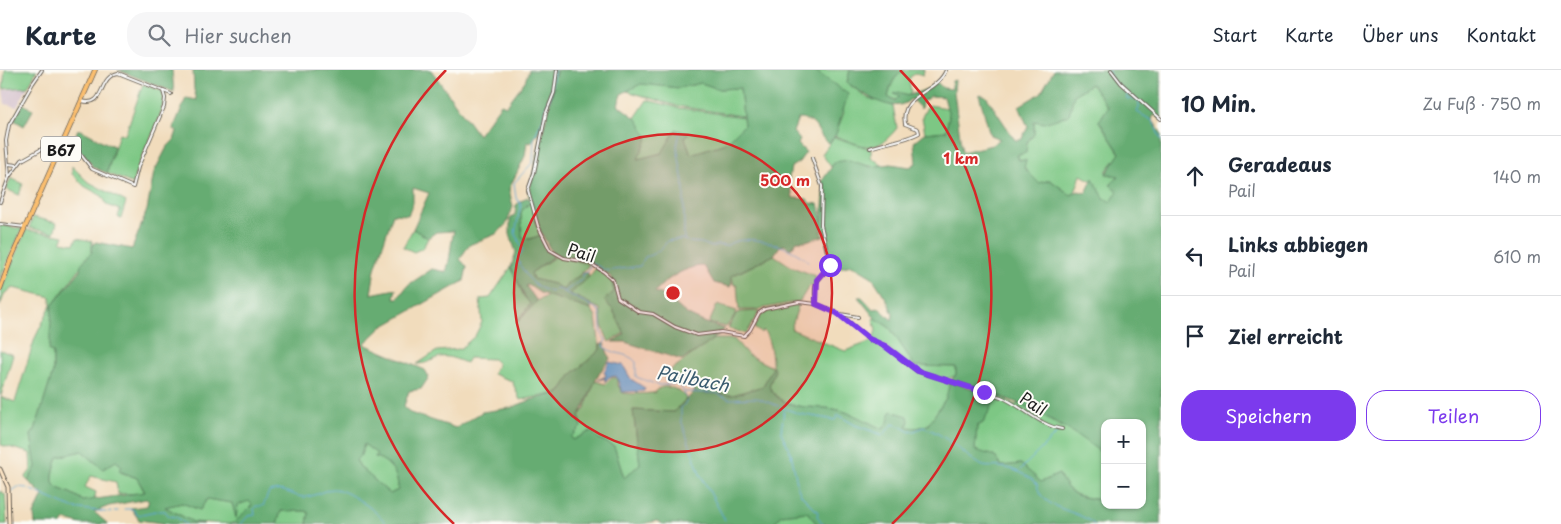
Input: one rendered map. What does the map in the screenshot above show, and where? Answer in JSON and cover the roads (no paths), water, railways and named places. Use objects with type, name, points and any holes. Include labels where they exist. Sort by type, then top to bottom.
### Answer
[{"type":"main road","name":"B67","points":[[0,287],[95,70]]},
{"type":"main road","points":[[0,469],[8,487],[9,524]]},
{"type":"street","points":[[9,177],[6,141],[9,125],[32,83],[42,70]]},
{"type":"street","name":"Pail","points":[[558,70],[554,93],[546,113],[534,173],[528,190],[538,226],[552,252],[564,258],[583,261],[611,277],[618,298],[639,312],[653,314],[675,328],[697,335],[721,332],[744,336],[750,330],[759,313],[765,309],[799,302],[816,304],[838,313],[858,317]]},
{"type":"street","points":[[870,148],[918,134],[918,129],[905,124],[907,107],[916,96],[935,85],[946,70]]},
{"type":"street","points":[[1111,70],[1121,83],[1161,119]]},
{"type":"street","points":[[82,101],[91,103],[96,101],[106,81],[116,73],[171,94]]},
{"type":"street","points":[[0,202],[9,177],[17,165],[48,144],[80,152],[92,169],[133,187],[138,167],[164,107],[166,98],[163,91]]},
{"type":"street","points":[[812,158],[822,186],[821,225],[830,265],[817,280],[816,304]]},
{"type":"street","points":[[8,164],[17,165]]},
{"type":"street","points":[[0,224],[25,228]]},
{"type":"street","name":"Pail","points":[[838,313],[869,339],[885,346],[918,371],[1001,397],[1014,403],[1049,426],[1062,429]]},
{"type":"water","points":[[609,362],[623,365],[631,379],[645,388],[644,391],[622,392],[616,376],[609,377],[605,382],[605,378],[598,380],[606,376],[604,372]]},
{"type":"waterway","name":"Pailbach","points":[[554,70],[550,98],[534,137],[533,162],[514,183],[516,198],[521,204],[515,233],[523,250],[517,259],[530,280],[535,284],[552,292],[557,288],[598,310],[603,337],[606,340],[603,345],[610,350],[633,359],[636,362],[636,377],[658,385],[678,384],[684,392],[716,393],[729,399],[757,398],[800,414],[835,420],[838,415],[855,425],[883,435],[893,424],[910,432],[923,427],[939,434],[981,465],[1015,470],[1025,475],[1037,484],[1040,493],[1052,504],[1087,519],[1094,524]]},
{"type":"waterway","points":[[1108,70],[1112,80],[1127,93],[1127,99],[1136,99],[1139,102],[1137,112],[1153,121],[1161,140]]},
{"type":"waterway","points":[[680,132],[677,146],[684,188],[684,239]]},
{"type":"waterway","points":[[592,263],[607,271],[640,266],[645,257],[658,251],[667,241],[681,239],[687,241]]},
{"type":"waterway","points":[[689,242],[702,243],[712,247],[717,245],[726,246],[744,240],[755,240],[779,245],[808,261]]},
{"type":"waterway","points":[[564,292],[583,279],[583,274],[588,272],[590,265]]},
{"type":"waterway","name":"Pailbach","points":[[684,393],[687,399]]},
{"type":"waterway","points":[[687,401],[681,408],[681,420],[700,474],[725,520]]},
{"type":"waterway","points":[[784,410],[781,432],[791,453],[798,488],[801,495],[818,512],[817,516],[823,524]]},
{"type":"waterway","points":[[1020,470],[1058,432]]},
{"type":"waterway","points":[[12,491],[18,487],[27,488]]},
{"type":"waterway","points":[[29,489],[72,508],[106,512]]},
{"type":"waterway","points":[[241,524],[248,516],[255,515],[254,509],[256,506],[263,506],[269,492],[279,490],[306,497],[333,489],[346,492],[362,502],[383,519],[386,524]]},
{"type":"waterway","points":[[124,509],[133,509],[137,515],[156,511]]},
{"type":"waterway","points":[[158,511],[165,511],[169,516],[176,517],[186,524]]}]
